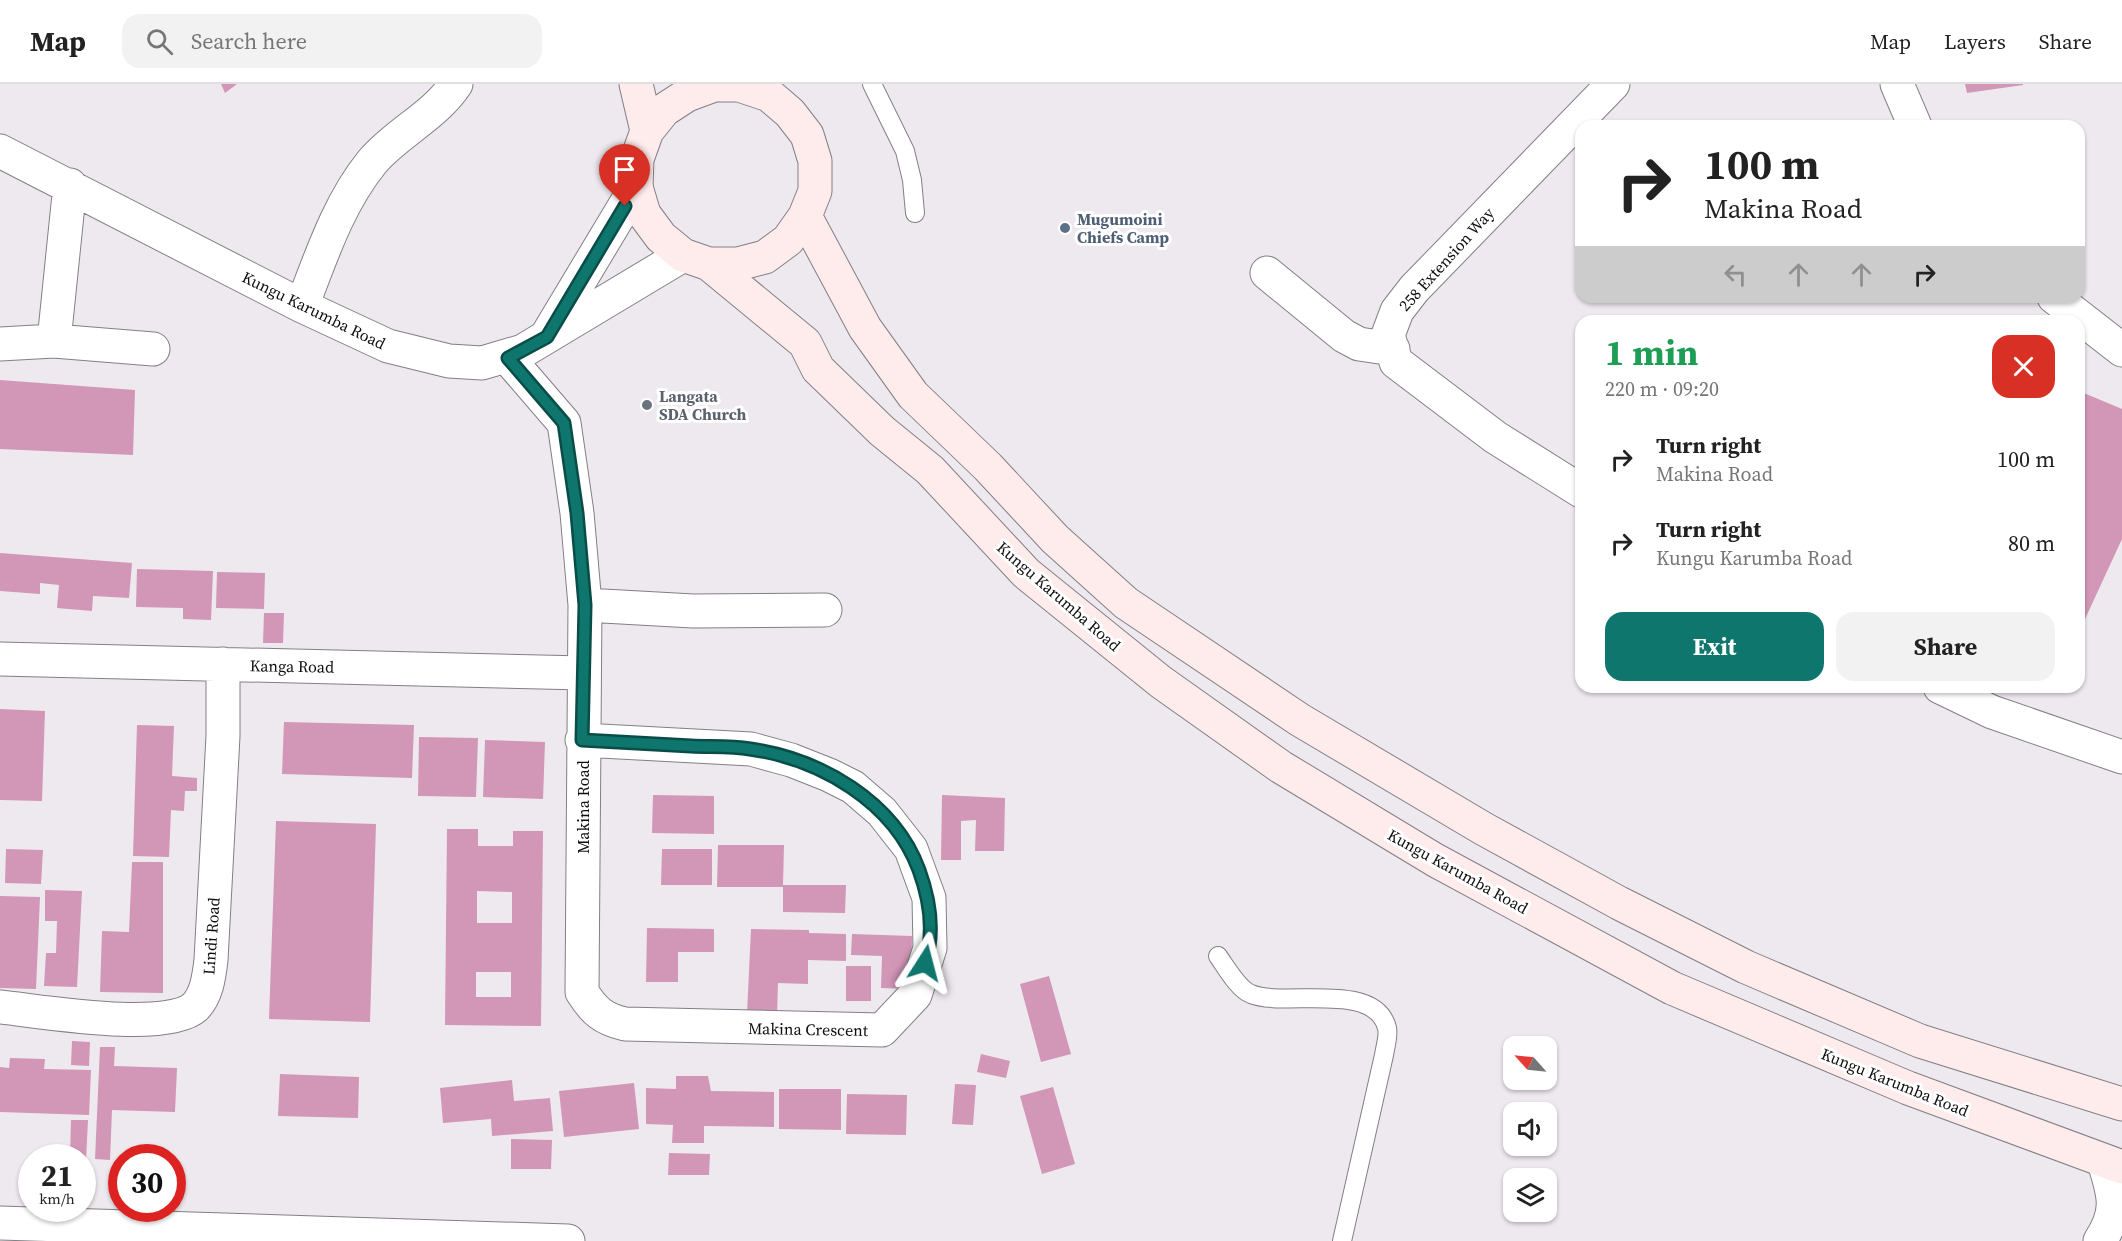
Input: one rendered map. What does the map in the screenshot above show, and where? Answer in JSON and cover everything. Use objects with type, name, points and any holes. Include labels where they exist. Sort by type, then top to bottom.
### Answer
[{"type":"main road","points":[[636,84],[646,131]]},
{"type":"main road","points":[[714,85],[739,85],[769,95],[790,112],[807,135],[815,161],[814,191],[805,216],[788,240],[765,257],[738,264],[696,259],[661,237],[644,214],[636,188],[637,159],[646,131],[664,110],[687,95],[714,85]]},
{"type":"main road","points":[[805,216],[865,328],[913,395],[988,467],[1055,539],[1126,603],[1300,720],[1484,829],[1619,903],[1746,967],[1920,1041],[2122,1104]]},
{"type":"main road","name":"Kungu Karumba Road","points":[[696,259],[805,343],[818,369],[882,430],[930,470],[1026,573],[1161,682],[1281,767],[1414,847],[1672,988],[1897,1083],[2113,1165]]},
{"type":"street","points":[[302,306],[347,198],[373,161],[414,128],[456,84]]},
{"type":"street","name":"258 Extension Way","points":[[1578,120],[1613,84]]},
{"type":"street","points":[[1897,84],[1912,120]]},
{"type":"street","name":"258 Extension Way","points":[[1392,349],[1388,335],[1397,311],[1414,289],[1575,123]]},
{"type":"street","name":"Kungu Karumba Road","points":[[0,151],[302,306],[388,346],[449,360],[482,363],[508,358],[696,259]]},
{"type":"street","points":[[54,341],[70,185]]},
{"type":"street","points":[[547,337],[636,188]]},
{"type":"street","points":[[1267,273],[1344,336],[1359,344],[1392,349],[1396,362],[1414,377],[1495,437],[1575,487]]},
{"type":"street","points":[[2061,303],[2075,315]]},
{"type":"street","points":[[2085,323],[2122,350]]},
{"type":"street","points":[[0,344],[54,341],[153,349]]},
{"type":"street","name":"Makina Road","points":[[508,358],[564,423],[577,513],[585,605],[582,740],[582,992],[594,1010],[607,1020],[625,1024],[674,1025]]},
{"type":"street","points":[[585,605],[693,611],[825,610]]},
{"type":"street","name":"Kanga Road","points":[[0,659],[584,673]]},
{"type":"street","name":"Lindi Road","points":[[0,1007],[123,1020],[179,1016],[195,1006],[208,985],[211,960],[223,736],[223,664]]},
{"type":"street","points":[[1952,693],[1992,712],[2122,757]]},
{"type":"street","name":"Makina Crescent","points":[[582,740],[751,749],[829,775],[853,787],[882,812],[911,849],[929,898],[930,948],[915,995],[882,1030],[674,1025]]},
{"type":"street","points":[[2100,1241],[2113,1218],[2113,1165]]},
{"type":"street","points":[[0,1223],[84,1233],[568,1241]]},
{"type":"lane","points":[[872,84],[905,151],[912,180],[915,213]]},
{"type":"lane","points":[[1218,956],[1249,994],[1267,999],[1291,997],[1359,1001],[1379,1014],[1388,1028],[1342,1241]]},
{"type":"building","points":[[221,84],[237,84],[225,93]]},
{"type":"building","points":[[1965,84],[2023,84],[2023,85],[1967,93]]},
{"type":"building","points":[[0,380],[135,390],[133,455],[0,449]]},
{"type":"building","points":[[2085,394],[2122,409],[2122,539],[2085,619]]},
{"type":"building","points":[[0,553],[132,563],[129,598],[93,596],[92,611],[57,608],[59,585],[40,583],[40,594],[0,591]]},
{"type":"building","points":[[137,569],[213,571],[211,620],[183,619],[183,608],[136,607]]},
{"type":"building","points":[[217,572],[265,573],[264,609],[216,608]]},
{"type":"building","points":[[264,613],[284,613],[283,643],[263,643]]},
{"type":"building","points":[[0,709],[45,711],[42,801],[0,800]]},
{"type":"building","points":[[284,722],[414,725],[412,778],[282,774]]},
{"type":"building","points":[[137,725],[174,726],[172,776],[197,778],[197,791],[185,791],[184,811],[171,810],[169,857],[133,856]]},
{"type":"building","points":[[419,737],[478,738],[476,797],[418,796]]},
{"type":"building","points":[[485,740],[545,742],[543,799],[483,797]]},
{"type":"building","points":[[653,795],[714,796],[714,834],[652,833]]},
{"type":"building","points":[[942,795],[1005,798],[1004,851],[975,851],[976,820],[961,821],[961,860],[941,860]]},
{"type":"building","points":[[276,821],[376,824],[370,1022],[269,1019]]},
{"type":"building","points":[[447,829],[478,829],[478,846],[513,846],[513,831],[543,831],[541,1026],[445,1025]],"holes":[[[477,891],[512,892],[512,923],[477,923]],[[476,972],[511,972],[511,997],[476,997]]]},
{"type":"building","points":[[718,845],[784,845],[783,885],[846,885],[845,913],[783,912],[783,887],[717,887]]},
{"type":"building","points":[[6,849],[43,850],[41,884],[5,883]]},
{"type":"building","points":[[662,849],[712,849],[712,885],[661,885]]},
{"type":"building","points":[[132,862],[163,862],[163,993],[100,992],[102,931],[129,932]]},
{"type":"building","points":[[45,890],[82,891],[77,987],[44,986],[46,953],[56,953],[57,921],[45,921]]},
{"type":"building","points":[[0,896],[40,897],[36,989],[0,988]]},
{"type":"building","points":[[647,928],[714,929],[714,952],[678,952],[678,982],[646,982]]},
{"type":"building","points":[[751,929],[809,930],[809,933],[846,934],[846,961],[808,960],[808,984],[778,983],[777,1015],[747,1014]]},
{"type":"building","points":[[852,934],[912,936],[911,989],[881,988],[882,956],[851,955]]},
{"type":"building","points":[[846,966],[871,966],[871,1001],[846,1001]]},
{"type":"building","points":[[1049,976],[1071,1054],[1041,1062],[1020,984]]},
{"type":"building","points":[[72,1041],[90,1042],[89,1066],[71,1065]]},
{"type":"building","points":[[100,1047],[115,1047],[114,1066],[177,1068],[175,1112],[112,1110],[108,1160],[96,1159]]},
{"type":"building","points":[[981,1054],[1010,1061],[1006,1078],[977,1072]]},
{"type":"building","points":[[10,1058],[45,1059],[44,1069],[91,1070],[89,1115],[0,1112],[0,1067],[9,1068]]},
{"type":"building","points":[[280,1074],[359,1077],[358,1118],[278,1116]]},
{"type":"building","points":[[676,1076],[708,1076],[711,1091],[774,1092],[774,1127],[704,1126],[704,1143],[672,1143],[673,1125],[646,1124],[646,1088],[676,1089]]},
{"type":"building","points":[[512,1080],[514,1101],[550,1098],[553,1131],[492,1136],[491,1119],[443,1123],[440,1088]]},
{"type":"building","points":[[634,1083],[639,1129],[564,1137],[559,1091]]},
{"type":"building","points":[[955,1084],[976,1085],[973,1125],[952,1124]]},
{"type":"building","points":[[1053,1087],[1075,1164],[1042,1174],[1020,1096]]},
{"type":"building","points":[[779,1089],[841,1089],[841,1130],[779,1129]]},
{"type":"building","points":[[847,1094],[907,1095],[906,1135],[846,1134]]},
{"type":"building","points":[[71,1120],[88,1120],[87,1144],[70,1144]]},
{"type":"building","points":[[511,1139],[552,1140],[551,1169],[511,1169]]},
{"type":"building","points":[[669,1153],[710,1154],[709,1175],[668,1175]]},
{"type":"place","name":"Mugumoini Chiefs Camp","points":[[1065,228]]},
{"type":"place","name":"Langata SDA Church","points":[[647,405]]},
{"type":"route","points":[[625,206],[547,337],[508,358],[564,423],[577,513],[585,605],[582,740],[751,749],[791,760],[853,787],[882,812],[911,849],[929,898],[930,948],[925,963]]}]
